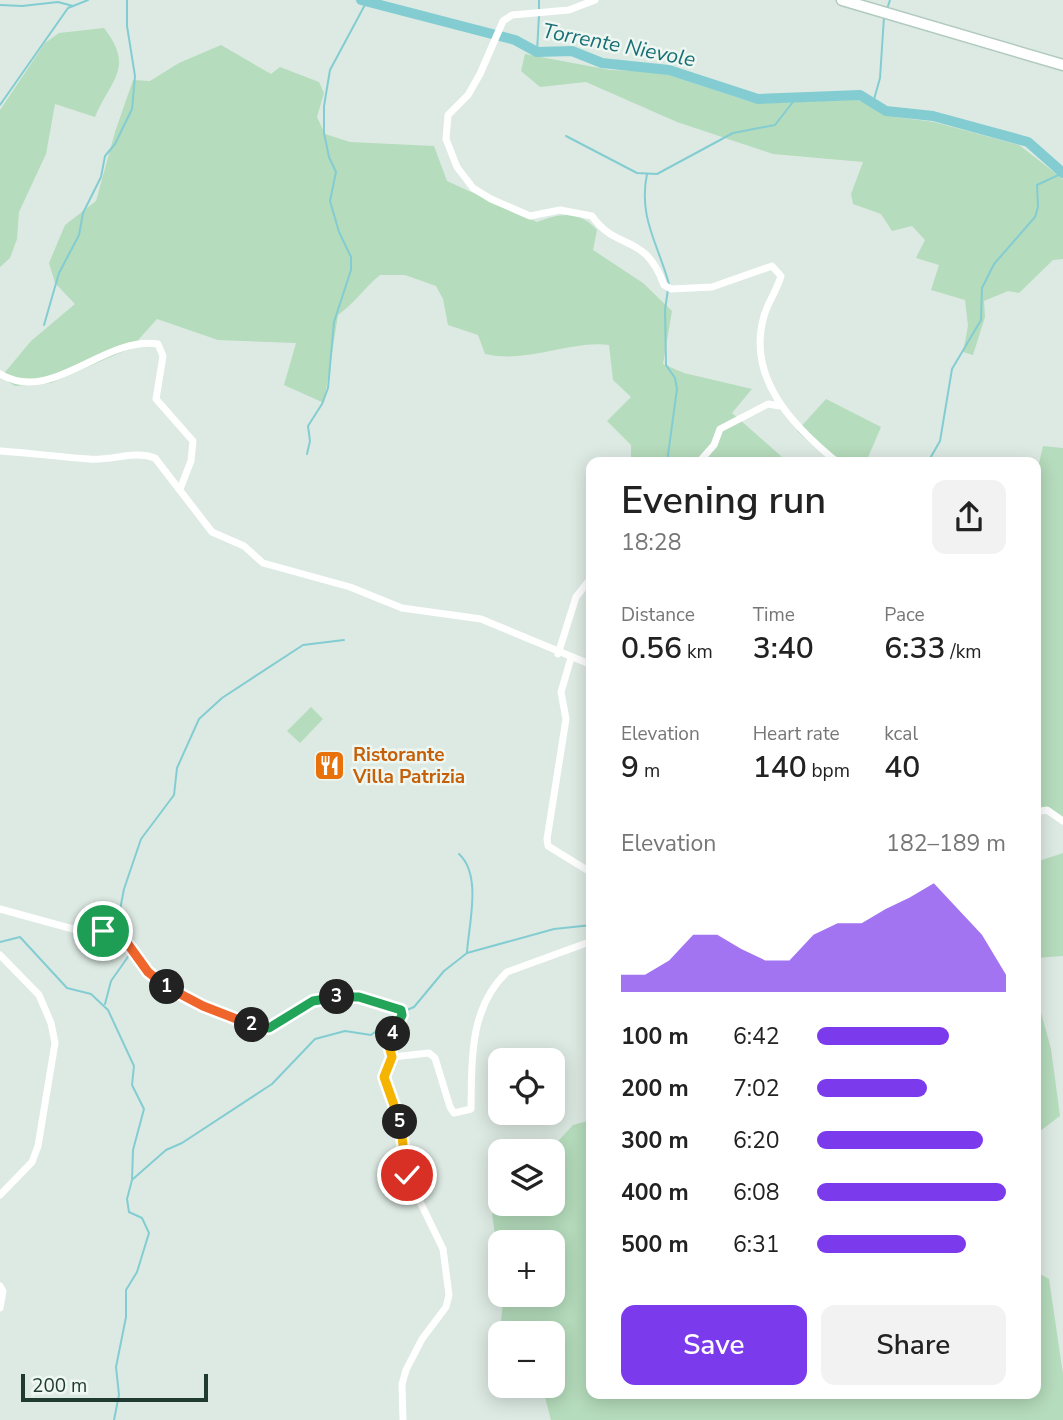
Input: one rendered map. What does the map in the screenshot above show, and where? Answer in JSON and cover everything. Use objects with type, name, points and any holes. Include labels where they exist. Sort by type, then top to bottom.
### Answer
[{"type":"street","points":[[595,0],[569,10],[512,15],[499,27],[468,95],[448,115],[446,139],[457,167],[473,188],[530,216],[560,210],[592,216],[602,230],[643,250],[652,259],[664,285],[671,289],[712,287],[772,267],[778,270],[781,276],[764,315],[759,344],[762,364],[780,405],[792,421],[832,457]]},
{"type":"street","points":[[842,0],[1063,65]]},
{"type":"street","points":[[0,374],[24,384],[43,382],[116,348],[158,344],[163,356],[156,399],[193,441],[191,461],[180,489]]},
{"type":"street","points":[[703,457],[714,445],[720,429],[768,404],[776,408],[780,405]]},
{"type":"street","points":[[0,451],[91,459],[141,453],[155,458],[212,532],[244,546],[262,562],[351,587],[402,608],[481,620],[586,664]]},
{"type":"street","points":[[558,654],[576,597],[586,584]]},
{"type":"street","points":[[570,658],[561,692],[566,719],[547,839],[548,846],[586,869]]},
{"type":"street","points":[[1041,811],[1046,810],[1063,821]]},
{"type":"street","points":[[0,909],[84,932],[117,929],[153,978],[203,1006],[263,1028],[322,999],[359,997],[398,1008],[402,1015],[390,1042],[392,1057],[384,1077],[402,1133],[407,1175],[443,1249],[449,1295],[446,1307],[422,1339],[406,1370],[402,1384],[403,1420]]},
{"type":"street","points":[[392,1057],[429,1053],[435,1058],[454,1113],[471,1109],[476,1023],[497,981],[507,972],[586,943]]},
{"type":"street","points":[[0,955],[39,995],[47,1009],[54,1042],[35,1154],[32,1162],[0,1195]]},
{"type":"street","points":[[0,1286],[3,1291],[0,1308]]},
{"type":"green space","points":[[104,28],[118,53],[119,64],[113,83],[95,117],[55,104],[46,154],[19,212],[17,239],[10,258],[0,267],[0,110],[45,43],[59,33]]},
{"type":"green space","points":[[221,45],[271,74],[280,67],[319,82],[324,93],[317,117],[325,134],[350,142],[434,146],[447,181],[537,222],[562,215],[583,219],[597,230],[593,250],[643,283],[672,311],[663,364],[684,373],[752,389],[732,413],[781,457],[631,457],[631,445],[607,421],[631,397],[613,380],[609,345],[594,344],[517,356],[485,354],[478,335],[448,325],[443,299],[436,286],[405,275],[380,275],[338,315],[324,403],[284,385],[296,343],[218,340],[157,319],[131,348],[51,383],[15,386],[1,377],[31,341],[75,304],[55,283],[49,263],[65,225],[96,201],[133,80],[150,81],[179,63]]},
{"type":"green space","points":[[525,54],[610,70],[659,72],[751,102],[856,99],[895,117],[934,122],[1019,145],[1063,179],[1063,259],[1053,260],[1019,293],[1008,291],[984,301],[985,317],[973,355],[963,352],[968,326],[965,300],[931,290],[939,265],[916,258],[925,240],[912,226],[892,231],[881,214],[853,204],[851,194],[863,162],[773,154],[677,122],[586,82],[540,87],[521,71]]},
{"type":"green space","points":[[826,399],[881,427],[868,457],[826,457],[797,431]]},
{"type":"green space","points":[[1043,446],[1063,448],[1063,823],[1044,812],[1041,806],[1041,457]]},
{"type":"green space","points":[[311,707],[323,719],[300,743],[287,731]]},
{"type":"green space","points":[[1063,853],[1063,956],[1041,958],[1041,860]]},
{"type":"green space","points":[[1041,1012],[1051,1049],[1060,1116],[1041,1130]]},
{"type":"green space","points":[[586,1121],[586,1399],[1041,1399],[1041,1275],[1049,1279],[1063,1374],[1063,1420],[551,1420],[545,1398],[565,1398],[565,1321],[501,1321],[503,1307],[565,1307],[565,1230],[494,1230],[492,1216],[565,1216],[565,1139],[560,1139],[573,1125]]},
{"type":"waterway","points":[[0,105],[68,8],[88,0]]},
{"type":"waterway","points":[[44,325],[59,273],[79,235],[83,213],[101,177],[105,156],[115,144],[132,109],[135,76],[127,26],[127,0]]},
{"type":"waterway","name":"Torrente Nievole","points":[[361,0],[515,40],[537,52],[572,51],[602,63],[669,70],[758,99],[860,95],[886,111],[933,116],[1028,142],[1063,173]]},
{"type":"waterway","points":[[539,0],[539,9]]},
{"type":"waterway","points":[[887,9],[890,0]]},
{"type":"waterway","points":[[307,454],[310,441],[308,426],[322,404],[328,388],[334,322],[351,270],[351,257],[339,232],[330,201],[336,172],[329,157],[324,133],[324,106],[330,70],[367,1]]},
{"type":"waterway","points":[[0,5],[22,6],[58,2],[73,6]]},
{"type":"waterway","points":[[537,52],[539,15]]},
{"type":"waterway","points":[[873,103],[880,78],[884,17]]},
{"type":"waterway","points":[[566,136],[637,173],[657,174],[733,133],[775,125],[796,98]]},
{"type":"waterway","points":[[931,457],[940,441],[952,369],[981,320],[982,288],[994,264],[1035,217],[1038,207],[1037,185],[1063,173]]},
{"type":"waterway","points":[[647,174],[647,217],[669,284]]},
{"type":"waterway","points":[[668,289],[665,310],[666,365],[675,378],[677,389],[668,457]]},
{"type":"waterway","points":[[132,945],[119,915],[124,889],[141,839],[174,795],[177,768],[199,719],[222,698],[303,645],[344,640]]},
{"type":"waterway","points":[[459,854],[466,863],[472,887],[467,952]]},
{"type":"waterway","points":[[402,1012],[414,1007],[444,971],[467,953],[554,929],[586,926]]},
{"type":"waterway","points":[[0,942],[20,937],[67,988],[91,994],[108,1010],[134,1066],[132,1085],[144,1109],[133,1150],[132,1180],[127,1199],[129,1212],[142,1218],[149,1233],[137,1272],[126,1290],[126,1317],[116,1367],[119,1395],[114,1420]]},
{"type":"waterway","points":[[105,1004],[111,981],[130,954]]},
{"type":"waterway","points":[[133,1179],[166,1150],[182,1143],[272,1084],[315,1039],[345,1031],[371,1035],[397,1015]]},
{"type":"place","name":"Ristorante Villa Patrizia","points":[[330,766]]},
{"type":"route","points":[[103,931],[114,927],[117,929],[153,978],[203,1006],[263,1028],[269,1028],[313,1001],[333,997],[359,997],[401,1010],[402,1015],[391,1037],[389,1046],[392,1057],[384,1077],[399,1116],[407,1175]]}]
